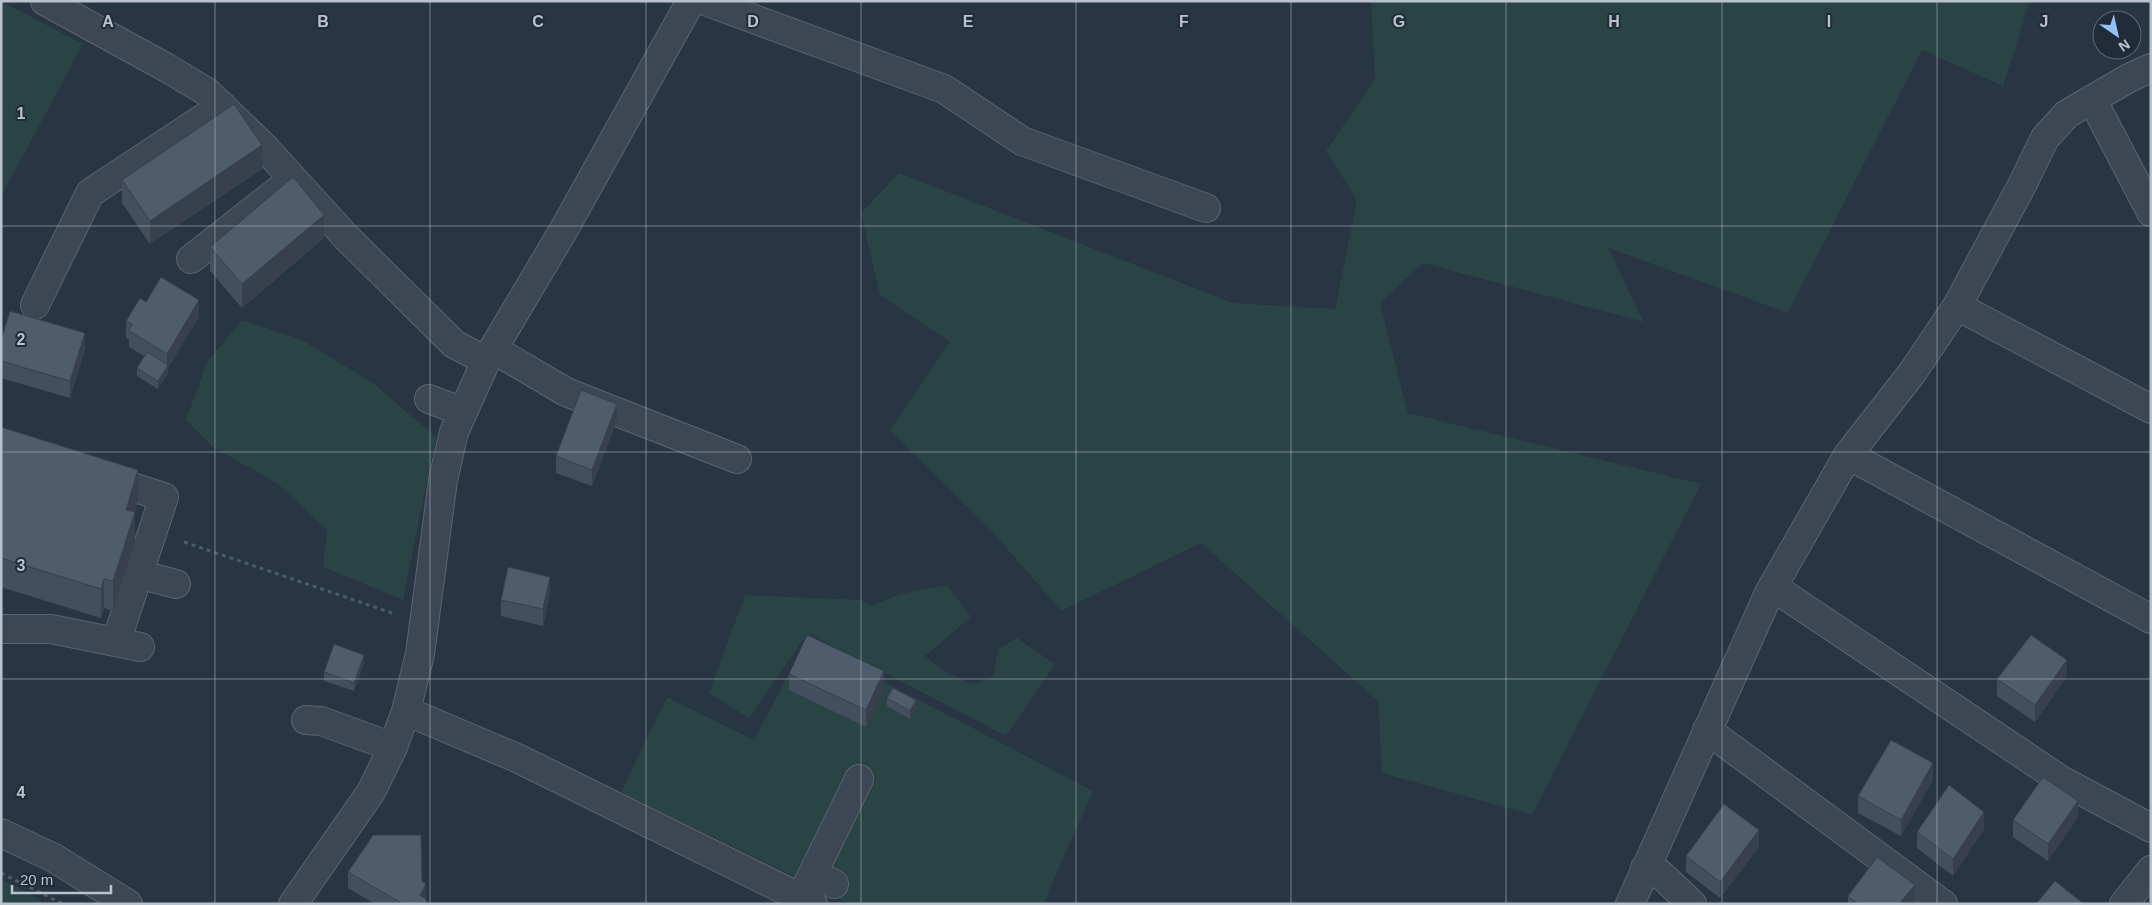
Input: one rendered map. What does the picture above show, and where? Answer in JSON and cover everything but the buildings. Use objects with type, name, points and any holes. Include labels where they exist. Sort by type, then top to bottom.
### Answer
[{"type":"street","points":[[45,1],[207,92],[266,149],[346,237],[454,344],[489,355],[566,392],[737,459]]},
{"type":"street","points":[[293,904],[371,792],[393,747],[406,711],[420,654],[443,480],[454,432],[489,355],[563,231],[691,1]]},
{"type":"street","points":[[705,1],[723,10],[944,89],[1022,141],[1206,208]]},
{"type":"street","points":[[1630,904],[1773,586],[1848,455],[1912,373],[1957,306],[2045,138],[2067,114],[2092,98],[2151,68]]},
{"type":"street","points":[[2092,98],[2151,212]]},
{"type":"street","points":[[35,305],[90,194],[222,106]]},
{"type":"street","points":[[191,259],[294,179]]},
{"type":"street","points":[[1957,306],[2151,409]]},
{"type":"street","points":[[428,398],[463,412]]},
{"type":"street","points":[[1848,455],[2151,619]]},
{"type":"street","points":[[1,629],[51,629],[128,644],[138,574],[164,498],[77,468]]},
{"type":"street","points":[[138,574],[176,584]]},
{"type":"street","points":[[1773,586],[2061,780],[2151,828]]},
{"type":"street","points":[[406,711],[517,758],[807,901],[824,879],[859,779]]},
{"type":"street","points":[[306,720],[321,721],[393,747]]},
{"type":"street","points":[[1707,730],[1943,904]]},
{"type":"street","points":[[1,833],[54,858],[128,904]]},
{"type":"street","points":[[1645,868],[1659,873],[1692,904]]},
{"type":"street","points":[[2124,904],[2151,870]]},
{"type":"path","points":[[184,542],[424,624]]},
{"type":"path","points":[[1,873],[62,904]]},
{"type":"green space","points":[[1,1],[83,44],[1,197]]},
{"type":"green space","points":[[1371,1],[2030,1],[2003,86],[1922,50],[1788,313],[1608,248],[1644,322],[1423,263],[1380,303],[1408,413],[1701,484],[1532,815],[1382,773],[1378,701],[1201,543],[1061,611],[991,530],[890,430],[950,342],[880,295],[861,213],[899,173],[1233,303],[1335,309],[1357,200],[1326,151],[1375,79]]},
{"type":"green space","points":[[242,320],[302,340],[373,383],[436,437],[403,600],[323,567],[327,530],[277,483],[214,448],[186,420],[207,362]]},
{"type":"green space","points":[[947,585],[971,617],[925,656],[947,673],[973,684],[993,677],[998,649],[1017,638],[1055,664],[1006,736],[808,633],[749,718],[709,693],[745,595],[861,600],[872,606],[900,594]]},
{"type":"green space","points":[[806,641],[1093,791],[1043,904],[850,904],[621,792],[667,697],[754,740]]},
{"type":"green space","points":[[1,880],[18,887],[45,904],[1,904]]}]
